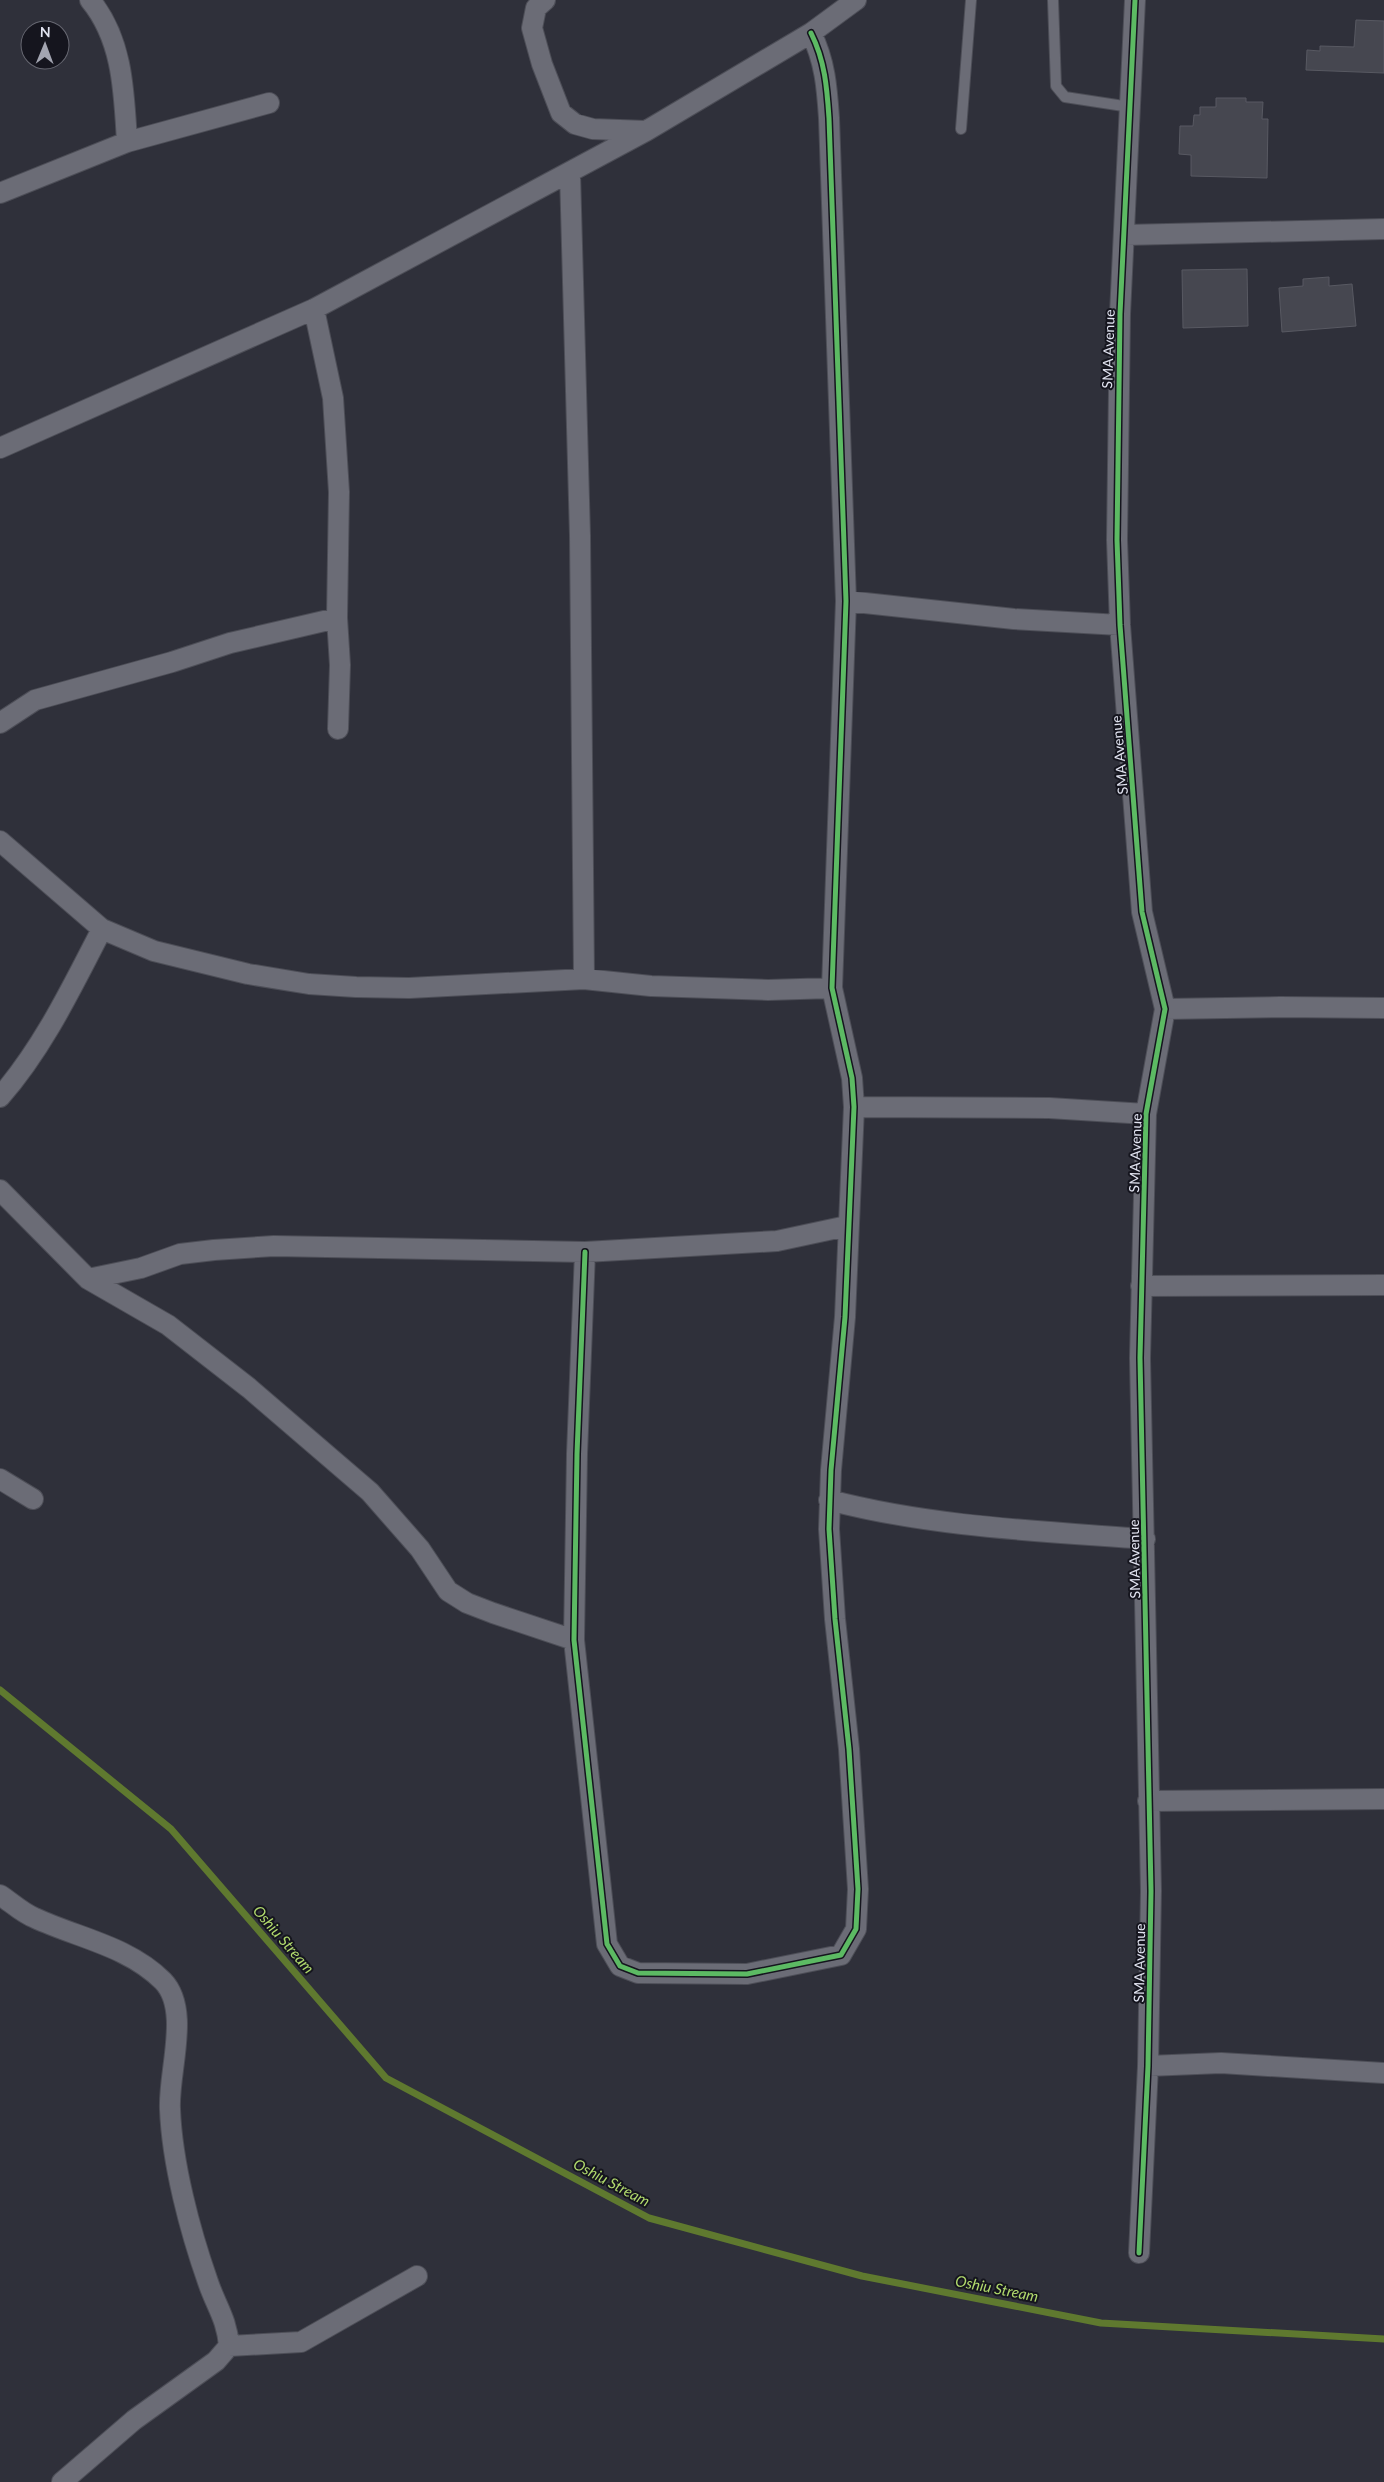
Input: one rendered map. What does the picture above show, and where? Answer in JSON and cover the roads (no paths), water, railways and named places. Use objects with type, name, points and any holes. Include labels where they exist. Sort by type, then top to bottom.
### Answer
[{"type":"street","points":[[90,0],[104,17],[123,74],[127,142]]},
{"type":"street","points":[[543,0],[536,8],[532,28],[542,64],[561,113],[575,124],[593,129],[646,132]]},
{"type":"street","points":[[0,448],[314,309],[646,132],[811,34],[856,0]]},
{"type":"street","name":"SMA Avenue","points":[[1135,0],[1120,314],[1116,540],[1120,625],[1142,912],[1165,1009],[1146,1114],[1141,1286],[1140,1358],[1151,1891],[1148,2066],[1139,2253]]},
{"type":"street","points":[[585,1252],[576,1454],[574,1640],[607,1944],[620,1966],[638,1974],[746,1974],[841,1955],[856,1929],[858,1889],[849,1749],[834,1619],[829,1529],[845,1317],[847,1226],[854,1107],[852,1078],[832,988],[846,601],[830,118],[826,76],[820,52],[811,34]]},
{"type":"street","points":[[0,192],[127,142],[270,104]]},
{"type":"street","points":[[570,173],[580,536],[584,979]]},
{"type":"street","points":[[1125,235],[1384,229]]},
{"type":"street","points":[[314,309],[333,398],[339,492],[337,618],[340,665],[338,729]]},
{"type":"street","points":[[846,601],[1014,619],[1120,625]]},
{"type":"street","points":[[0,723],[36,700],[172,662],[230,643],[337,618]]},
{"type":"street","points":[[0,841],[102,929],[154,951],[248,974],[309,984],[409,988],[584,979],[651,986],[768,990],[832,988]]},
{"type":"street","points":[[0,1097],[17,1077],[60,1009],[102,929]]},
{"type":"street","points":[[1165,1009],[1384,1008]]},
{"type":"street","points":[[854,1107],[1049,1108],[1146,1114]]},
{"type":"street","points":[[0,1190],[88,1279],[168,1325],[324,1451],[370,1492],[414,1542],[448,1591],[467,1603],[494,1614],[574,1640]]},
{"type":"street","points":[[88,1279],[141,1268],[180,1254],[274,1246],[585,1252],[777,1241],[847,1226]]},
{"type":"street","points":[[1141,1286],[1384,1285]]},
{"type":"street","points":[[0,1479],[33,1499]]},
{"type":"street","points":[[830,1500],[873,1511],[933,1521],[1145,1539]]},
{"type":"street","points":[[1148,1801],[1384,1799]]},
{"type":"street","points":[[0,1895],[33,1917],[106,1944],[140,1962],[164,1982],[176,2003],[176,2046],[170,2107],[174,2153],[190,2221],[208,2283],[228,2328],[229,2346],[216,2361],[134,2420],[62,2482]]},
{"type":"street","points":[[1148,2066],[1221,2063],[1384,2072]]},
{"type":"street","points":[[229,2346],[301,2342],[417,2276]]},
{"type":"lane","points":[[961,129],[971,0]]},
{"type":"lane","points":[[1053,0],[1056,86],[1060,92],[1065,97],[1130,107]]},
{"type":"waterway","name":"Oshiu Stream","points":[[0,1690],[171,1829],[386,2078],[649,2218],[862,2276],[1101,2323],[1384,2339]]}]
